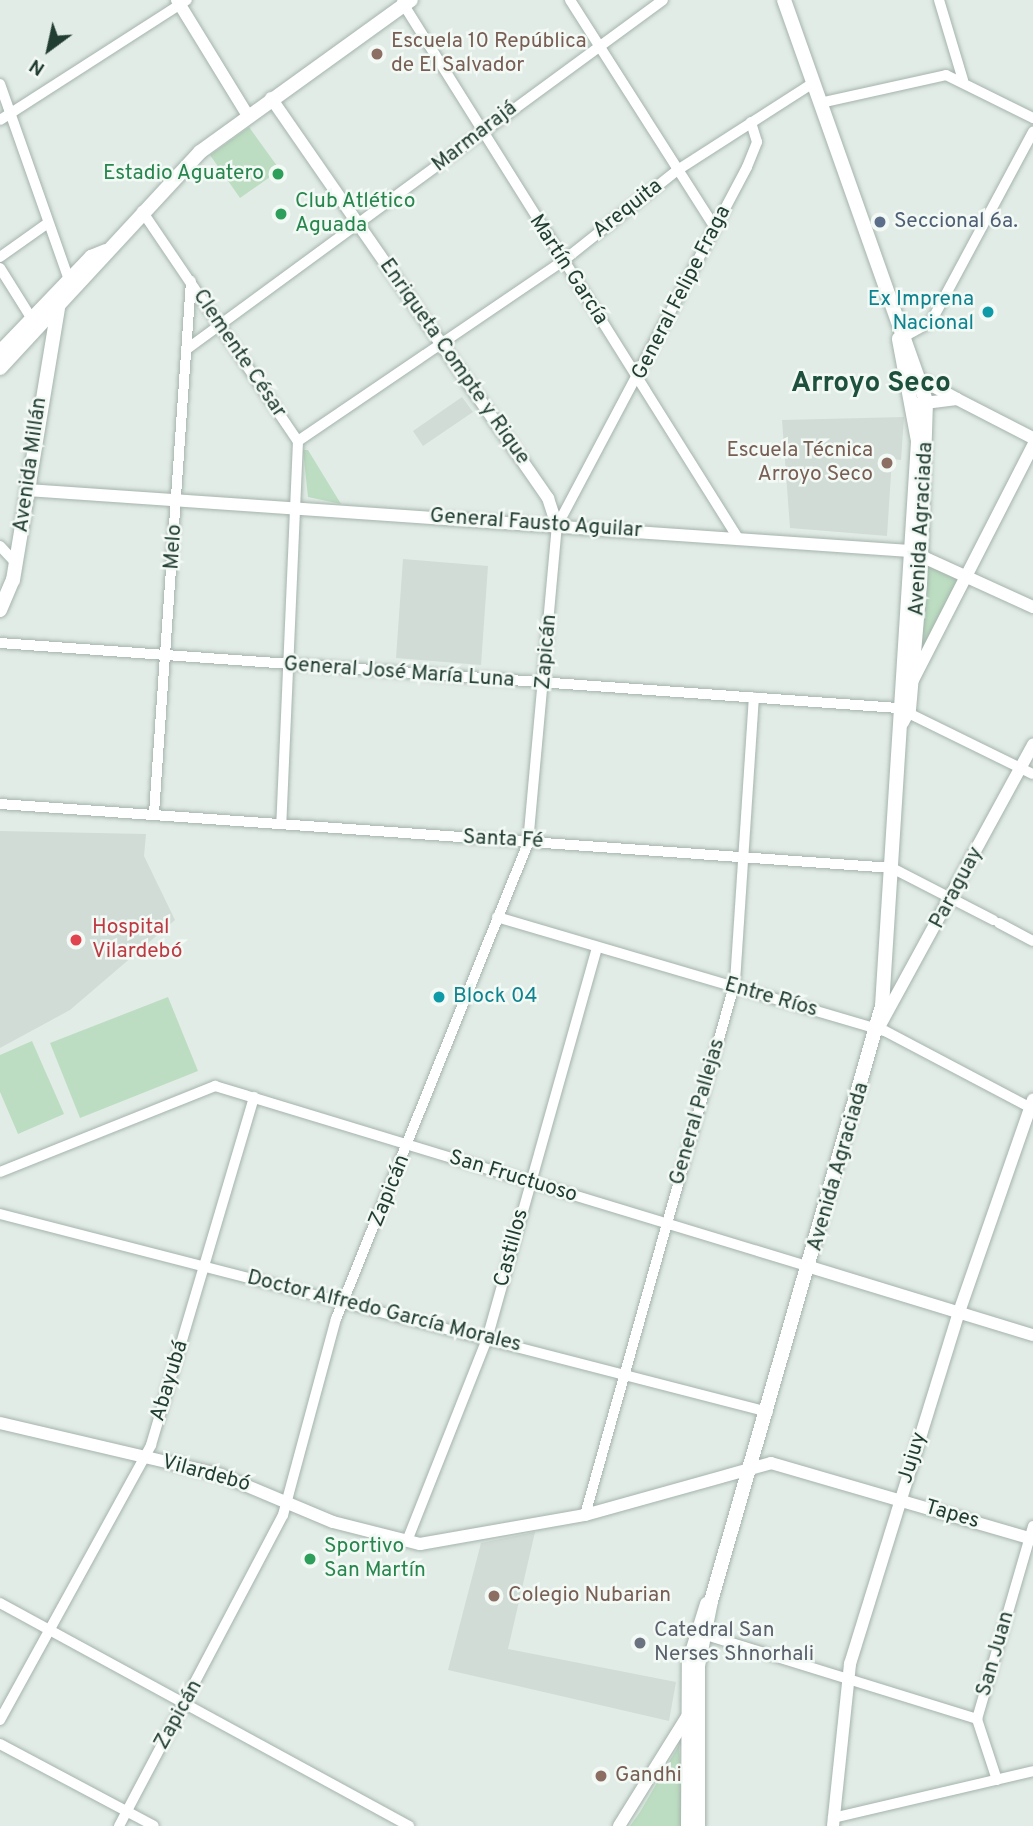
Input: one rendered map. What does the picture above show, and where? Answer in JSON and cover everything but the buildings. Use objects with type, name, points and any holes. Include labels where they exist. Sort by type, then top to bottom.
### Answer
[{"type":"main road","name":"Avenida Agraciada","points":[[784,0],[921,403]]},
{"type":"main road","points":[[0,352],[37,319],[58,307],[142,211],[200,152],[405,2]]},
{"type":"main road","points":[[0,368],[69,280],[106,251]]},
{"type":"main road","name":"Avenida Millán","points":[[0,610],[16,563],[47,359],[58,307]]},
{"type":"main road","name":"Avenida Millán","points":[[37,319],[47,359]]},
{"type":"main road","name":"Avenida Agraciada","points":[[899,339],[918,377],[921,403],[911,683],[903,713]]},
{"type":"main road","name":"Avenida Agraciada","points":[[688,1826],[691,1654],[711,1601],[751,1471],[878,1029],[916,552]]},
{"type":"main road","name":"Avenida Agraciada","points":[[698,1826],[698,1666],[711,1601]]},
{"type":"street","points":[[570,0],[715,228]]},
{"type":"street","name":"Marmarajá","points":[[187,349],[663,0]]},
{"type":"street","points":[[939,0],[963,80]]},
{"type":"street","points":[[0,120],[181,2],[248,116]]},
{"type":"street","name":"Martín García","points":[[405,2],[481,133],[738,538]]},
{"type":"street","points":[[820,103],[943,75],[963,80],[1033,118]]},
{"type":"street","points":[[751,122],[813,83]]},
{"type":"street","points":[[0,84],[69,280]]},
{"type":"street","name":"Enriqueta Compte y Rique","points":[[271,99],[548,498],[558,526]]},
{"type":"street","name":"Arequita","points":[[298,441],[563,261],[677,170],[751,122]]},
{"type":"street","name":"General Felipe Fraga","points":[[558,526],[755,151],[751,122]]},
{"type":"street","points":[[899,339],[931,322],[1033,131]]},
{"type":"street","name":"Clemente César","points":[[142,211],[298,441],[300,508],[281,823]]},
{"type":"street","points":[[0,257],[48,223]]},
{"type":"street","points":[[0,268],[37,319]]},
{"type":"street","name":"Melo","points":[[154,813],[191,281]]},
{"type":"street","points":[[918,377],[1033,438]]},
{"type":"street","points":[[921,403],[957,399]]},
{"type":"street","points":[[911,683],[1033,445]]},
{"type":"street","name":"General Fausto Aguilar","points":[[27,490],[916,552],[968,573],[1033,607]]},
{"type":"street","points":[[548,498],[571,501]]},
{"type":"street","name":"Zapicán","points":[[118,1826],[186,1704],[286,1500],[346,1302],[528,843],[558,526]]},
{"type":"street","points":[[0,546],[16,563]]},
{"type":"street","name":"General José María Luna","points":[[0,643],[754,698],[903,713],[1033,774]]},
{"type":"street","name":"General Pallejas","points":[[585,1515],[734,987],[754,698]]},
{"type":"street","name":"Paraguay","points":[[878,1029],[952,898],[1033,745]]},
{"type":"street","name":"Santa Fé","points":[[0,804],[892,868],[1033,941]]},
{"type":"street","name":"Entre Ríos","points":[[497,917],[878,1029],[1032,1105]]},
{"type":"street","name":"Castillos","points":[[407,1541],[487,1339],[597,948]]},
{"type":"street","name":"San Fructuoso","points":[[0,1172],[215,1086],[1033,1335]]},
{"type":"street","name":"Abayubá","points":[[0,1720],[145,1457],[254,1097]]},
{"type":"street","name":"Jujuy","points":[[833,1822],[848,1677],[959,1312],[1032,1105]]},
{"type":"street","name":"Doctor Alfredo García Morales","points":[[0,1214],[768,1412]]},
{"type":"street","name":"Vilardebó","points":[[0,1423],[240,1481],[333,1522],[407,1541],[435,1543],[585,1515]]},
{"type":"street","name":"Tapes","points":[[585,1515],[751,1471],[771,1463],[1032,1534]]},
{"type":"street","name":"San Juan","points":[[997,1780],[977,1718],[1032,1534]]},
{"type":"street","points":[[0,1603],[409,1826]]},
{"type":"street","points":[[706,1635],[977,1718]]},
{"type":"street","points":[[619,1826],[688,1715]]},
{"type":"street","points":[[0,1744],[154,1826]]},
{"type":"street","points":[[833,1822],[1033,1771]]},
{"type":"shaded area","points":[[462,397],[473,412],[423,446],[413,431]]},
{"type":"shaded area","points":[[904,417],[901,460],[892,459],[887,536],[790,528],[782,420]]},
{"type":"shaded area","points":[[403,559],[488,566],[481,665],[396,658]]},
{"type":"shaded area","name":"Hospital Vilardebó","points":[[0,831],[146,834],[144,856],[175,920],[70,1010],[0,1048]]},
{"type":"shaded area","name":"Colegio Nubarian","points":[[535,1532],[508,1649],[676,1682],[669,1721],[448,1670],[481,1543]]},
{"type":"green space","name":"Club Atlético Aguada","points":[[249,127],[280,170],[240,198],[210,155]]},
{"type":"green space","points":[[303,450],[308,450],[341,504],[308,497]]},
{"type":"green space","points":[[928,565],[960,577],[921,651],[925,568]]},
{"type":"green space","points":[[168,997],[198,1071],[80,1118],[50,1043]]},
{"type":"green space","points":[[32,1041],[64,1114],[18,1134],[0,1092],[0,1055]]},
{"type":"green space","points":[[679,1745],[683,1826],[630,1826],[640,1812]]},
{"type":"place","name":"Escuela 10 República de El Salvador","points":[[377,54]]},
{"type":"place","name":"Estadio Aguatero","points":[[278,174]]},
{"type":"place","name":"Club Atlético Aguada","points":[[281,214]]},
{"type":"place","name":"Seccional 6a.","points":[[880,222]]},
{"type":"place","name":"Ex Imprena Nacional","points":[[988,312]]},
{"type":"place","name":"Escuela Técnica Arroyo Seco","points":[[887,463]]},
{"type":"place","name":"Hospital Vilardebó","points":[[76,940]]},
{"type":"place","name":"Block 04","points":[[439,997]]},
{"type":"place","name":"Sportivo San Martín","points":[[310,1559]]},
{"type":"place","name":"Colegio Nubarian","points":[[494,1596]]},
{"type":"place","name":"Catedral San Nerses Shnorhali","points":[[640,1643]]},
{"type":"place","name":"Gandhi","points":[[601,1776]]},
{"type":"district","name":"Arroyo Seco","points":[[871,384]]}]
